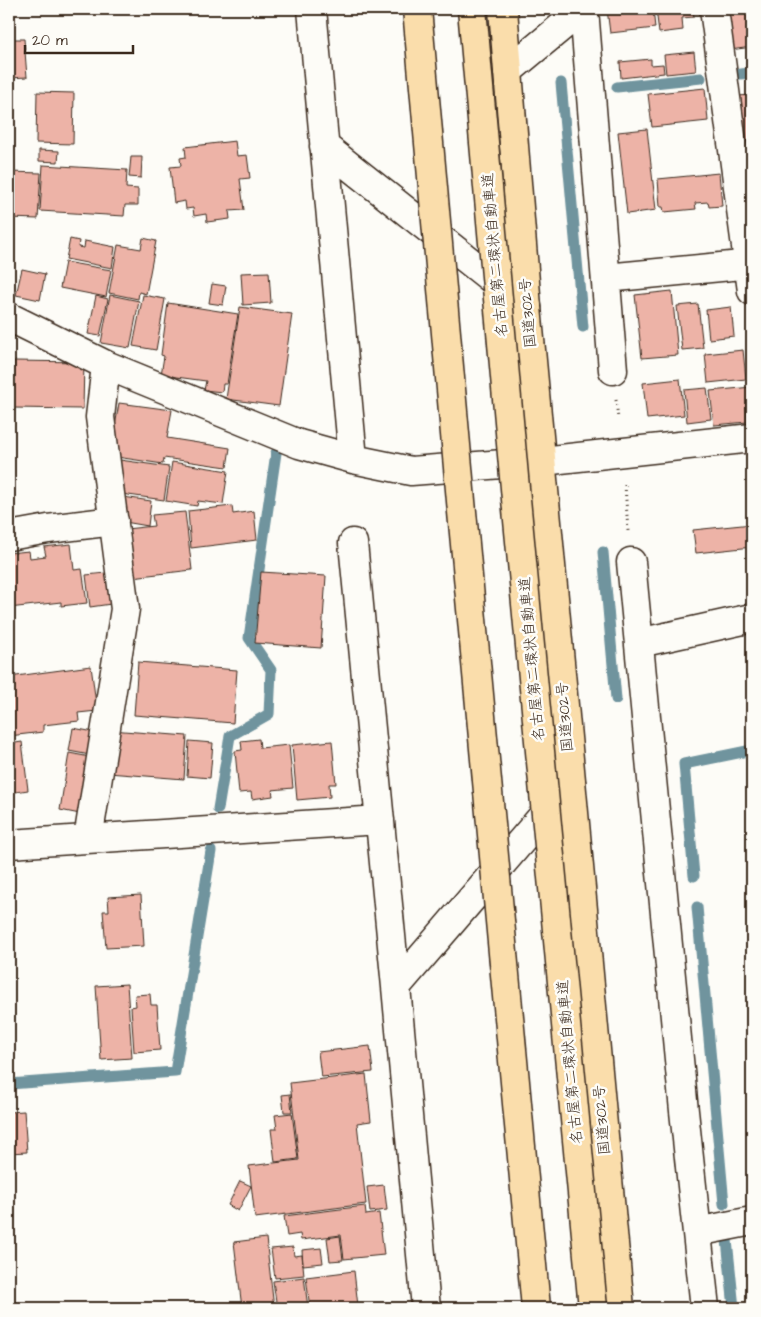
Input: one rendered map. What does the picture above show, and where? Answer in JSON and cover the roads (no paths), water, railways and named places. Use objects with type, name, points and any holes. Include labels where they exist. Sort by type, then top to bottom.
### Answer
[{"type":"highway","points":[[417,9],[536,1308]]},
{"type":"highway","name":"名古屋第二環状自動車道","points":[[472,9],[516,499],[593,1308]]},
{"type":"highway","name":"国道302号","points":[[485,9],[492,30],[512,125]]},
{"type":"highway","name":"国道302号","points":[[503,9],[527,307],[620,1308]]},
{"type":"street","points":[[312,9],[353,459]]},
{"type":"street","points":[[508,71],[583,9]]},
{"type":"street","points":[[583,9],[613,370]]},
{"type":"street","points":[[606,278],[751,273],[714,9]]},
{"type":"street","points":[[324,146],[527,307]]},
{"type":"street","points":[[9,317],[106,365],[299,444],[353,459],[411,471],[542,461],[752,438]]},
{"type":"street","points":[[88,839],[125,609],[100,417],[106,365]]},
{"type":"street","points":[[9,536],[114,521]]},
{"type":"street","points":[[353,543],[426,1308]]},
{"type":"street","points":[[631,562],[705,1308]]},
{"type":"street","points":[[639,643],[752,618]]},
{"type":"street","points":[[396,987],[571,783]]},
{"type":"street","points":[[9,844],[380,820]]},
{"type":"street","points":[[697,1232],[752,1221]]},
{"type":"waterway","points":[[740,74],[752,73]]},
{"type":"waterway","points":[[617,87],[701,78]]},
{"type":"waterway","points":[[561,83],[583,327]]},
{"type":"waterway","points":[[218,809],[230,736],[269,714],[271,670],[249,638],[276,453]]},
{"type":"waterway","points":[[603,552],[616,699]]},
{"type":"waterway","points":[[694,876],[684,764],[752,750]]},
{"type":"waterway","points":[[9,1084],[175,1072],[211,851]]},
{"type":"waterway","points":[[697,907],[724,1204]]},
{"type":"waterway","points":[[727,1240],[734,1308]]}]
